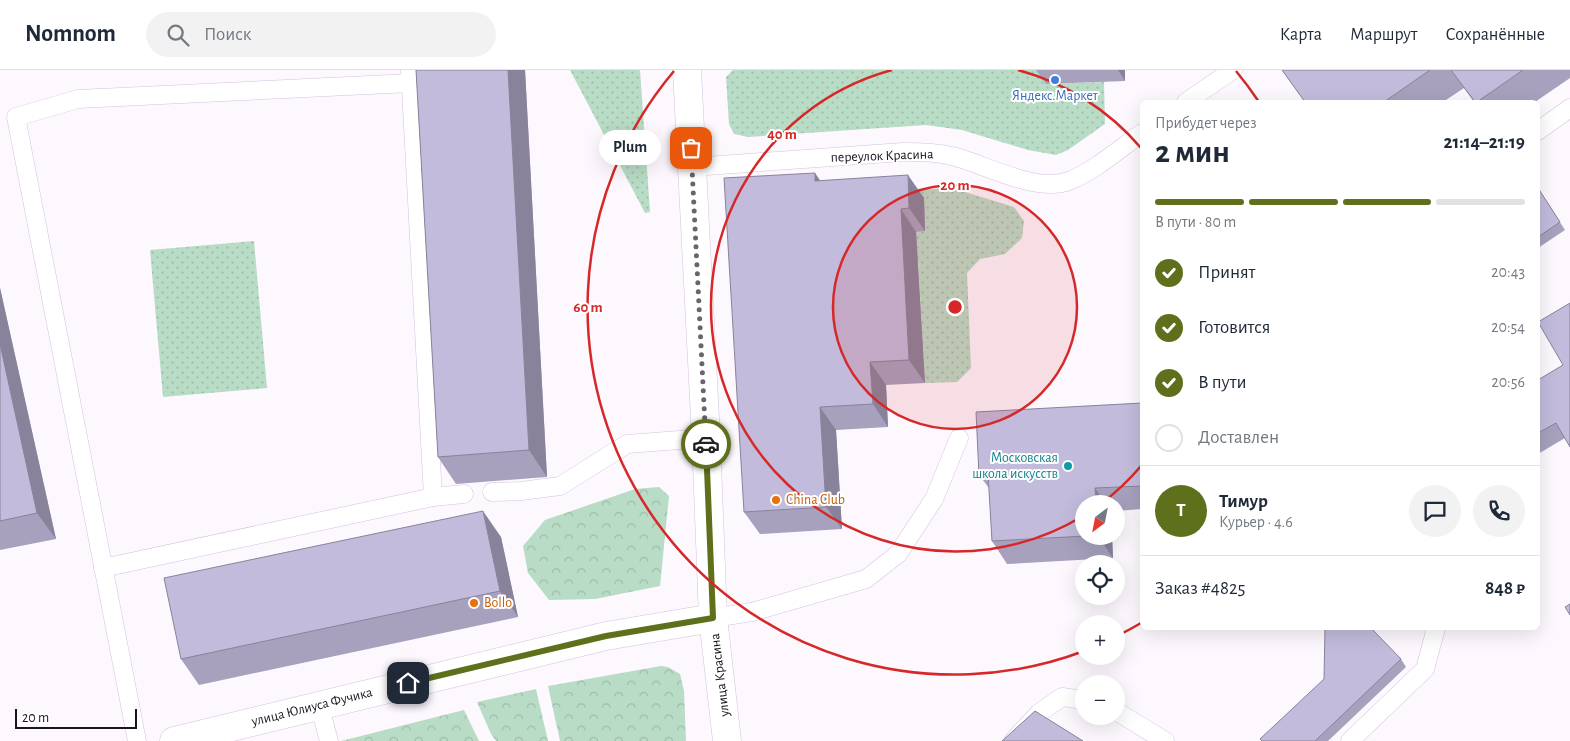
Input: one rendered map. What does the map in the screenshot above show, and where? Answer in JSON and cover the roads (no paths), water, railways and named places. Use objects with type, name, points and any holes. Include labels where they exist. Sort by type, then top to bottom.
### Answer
[{"type":"street","name":"улица Красина","points":[[687,70],[706,438],[713,618],[727,741]]},
{"type":"street","name":"улица Юлиуса Фучика","points":[[174,741],[319,704],[606,636],[713,618]]},
{"type":"lane","points":[[1194,100],[1233,70]]},
{"type":"lane","points":[[137,741],[16,117],[78,98],[331,78],[411,76],[433,497]]},
{"type":"lane","points":[[1540,130],[1570,108]]},
{"type":"lane","name":"переулок Красина","points":[[692,167],[903,152],[931,152],[956,157],[1014,176],[1049,184],[1067,182],[1082,175],[1140,134]]},
{"type":"lane","points":[[492,492],[521,491],[560,486],[627,444],[706,438]]},
{"type":"lane","points":[[713,618],[752,612],[866,579],[898,554],[934,499],[959,438]]},
{"type":"lane","points":[[103,568],[433,497],[464,494]]},
{"type":"lane","points":[[1350,741],[1425,669],[1435,630]]},
{"type":"lane","points":[[1013,741],[1039,713],[1062,697],[1075,699]]},
{"type":"lane","points":[[319,704],[329,741]]},
{"type":"lane","points":[[1125,717],[1165,741]]},
{"type":"place","name":"Яндекс.Маркет","points":[[1055,80]]},
{"type":"place","name":"Plum","points":[[691,148]]},
{"type":"place","name":"Московская школа искусств","points":[[1068,466]]},
{"type":"place","name":"China Club","points":[[776,500]]},
{"type":"place","name":"Bollo","points":[[474,603]]}]
